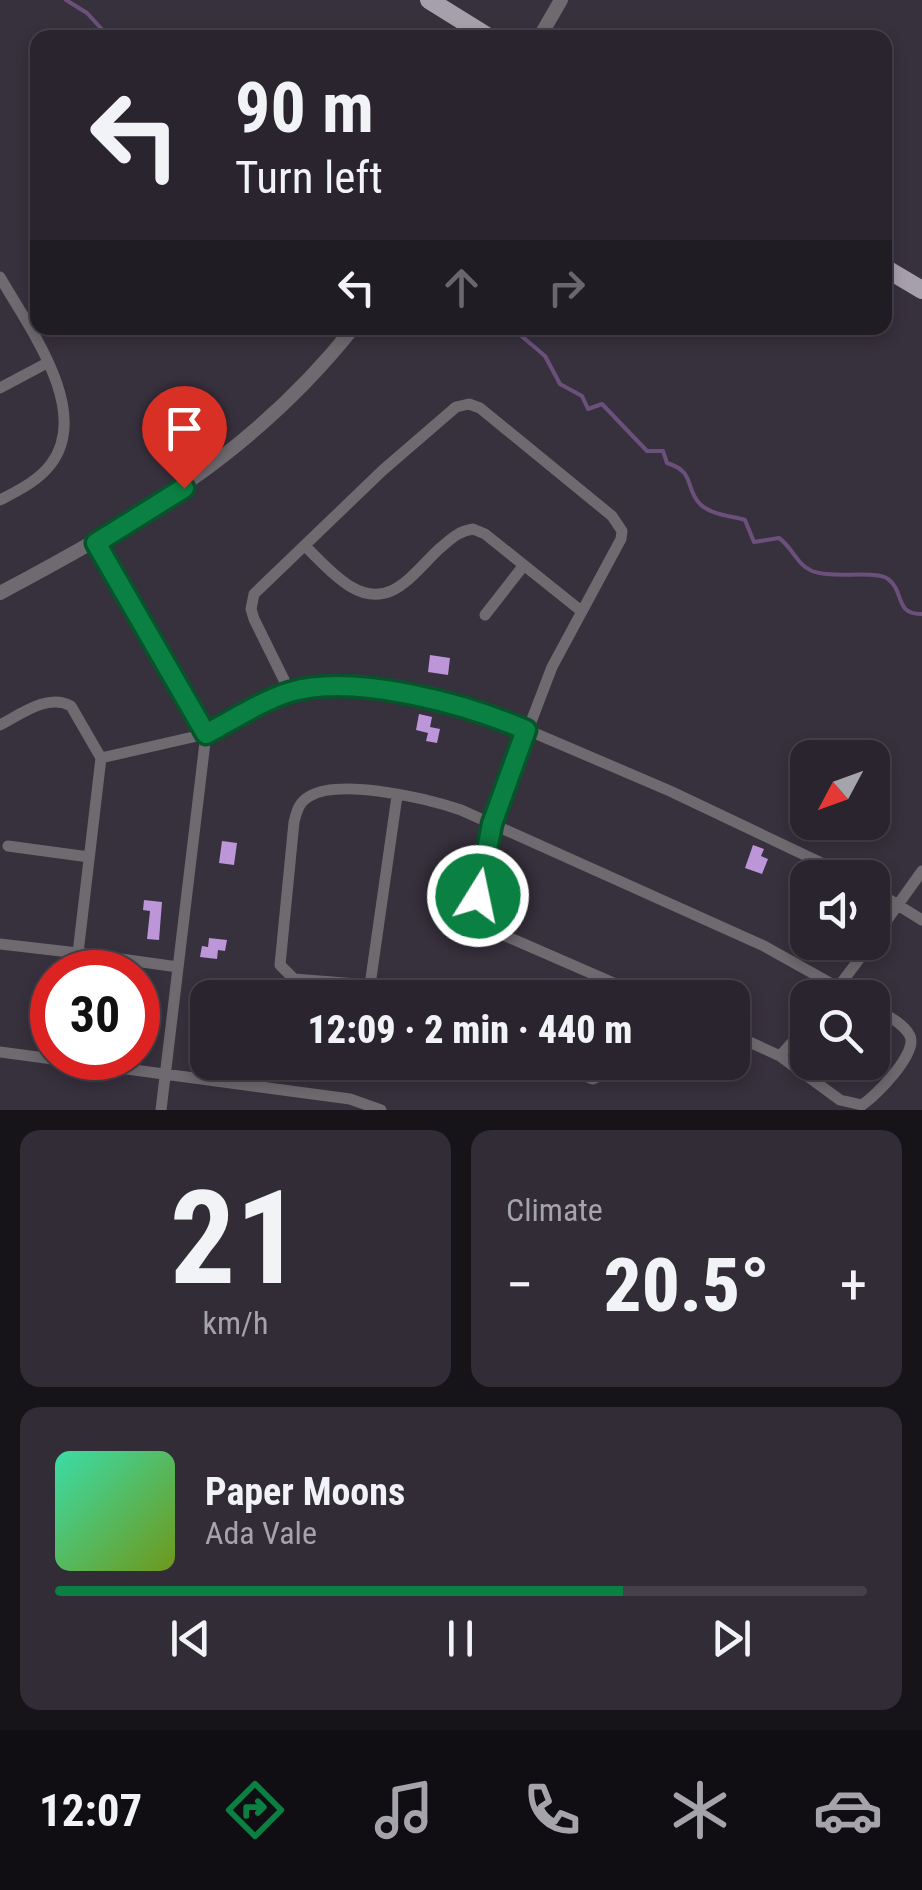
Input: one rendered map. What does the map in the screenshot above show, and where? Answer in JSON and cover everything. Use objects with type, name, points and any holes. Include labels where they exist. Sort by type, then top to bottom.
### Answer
[{"type":"main road","points":[[430,0],[477,30]]},
{"type":"main road","points":[[892,272],[922,290]]},
{"type":"street","points":[[544,30],[561,0]]},
{"type":"street","points":[[1,280],[30,332]]},
{"type":"street","points":[[0,500],[28,486],[62,444],[64,404],[59,384],[31,335]]},
{"type":"street","points":[[0,593],[96,543],[184,488],[300,388],[347,335]]},
{"type":"street","points":[[0,388],[47,363]]},
{"type":"street","points":[[290,692],[254,619],[252,600],[260,588],[450,411],[469,404],[480,408],[618,524],[621,539],[580,610],[526,730],[492,824],[478,896],[486,923],[500,934],[609,980]]},
{"type":"street","points":[[305,546],[347,585],[386,593],[465,530],[485,534],[580,610]]},
{"type":"street","points":[[96,543],[206,734],[161,1110]]},
{"type":"street","points":[[485,615],[524,565]]},
{"type":"street","points":[[101,758],[206,734],[290,692],[335,688],[401,694],[464,706],[526,730],[670,791],[814,860]]},
{"type":"street","points":[[0,725],[42,704],[64,702],[71,706],[101,758],[78,950]]},
{"type":"street","points":[[300,980],[283,970],[280,959],[294,822],[300,803],[324,791],[430,800],[748,938],[828,980]]},
{"type":"street","points":[[371,980],[397,796]]},
{"type":"street","points":[[8,846],[89,857]]},
{"type":"street","points":[[890,918],[922,871]]},
{"type":"street","points":[[890,899],[922,920]]},
{"type":"street","points":[[0,944],[47,950]]},
{"type":"street","points":[[160,965],[178,967]]},
{"type":"street","points":[[890,1019],[907,1031],[912,1043],[908,1056],[890,1077]]},
{"type":"street","points":[[750,1042],[790,1063]]},
{"type":"street","points":[[780,1056],[790,1045]]},
{"type":"street","points":[[0,1052],[350,1098],[381,1110]]},
{"type":"street","points":[[813,1080],[840,1100],[856,1106],[867,1103],[887,1080]]},
{"type":"building","points":[[430,655],[450,658],[448,675],[428,672]]},
{"type":"building","points":[[419,714],[432,717],[430,727],[440,729],[437,743],[426,741],[428,733],[416,730]]},
{"type":"building","points":[[222,841],[237,843],[234,865],[219,863]]},
{"type":"building","points":[[753,845],[764,849],[761,856],[768,859],[762,874],[745,868]]},
{"type":"building","points":[[144,900],[162,902],[159,940],[147,939],[150,911],[143,910]]},
{"type":"building","points":[[209,938],[227,940],[225,951],[218,950],[217,959],[200,957]]},
{"type":"waterway","points":[[66,0],[87,13],[103,30]]},
{"type":"waterway","points":[[520,335],[545,356],[560,384],[582,396],[588,409],[602,404],[647,451],[663,451],[667,463],[686,475],[695,498],[705,508],[745,520],[754,542],[779,538],[812,571],[882,576],[893,584],[907,611],[922,614]]},
{"type":"route","points":[[184,488],[96,543],[206,734],[290,692],[335,688],[440,700],[490,714],[526,730],[492,824],[478,896]]}]
